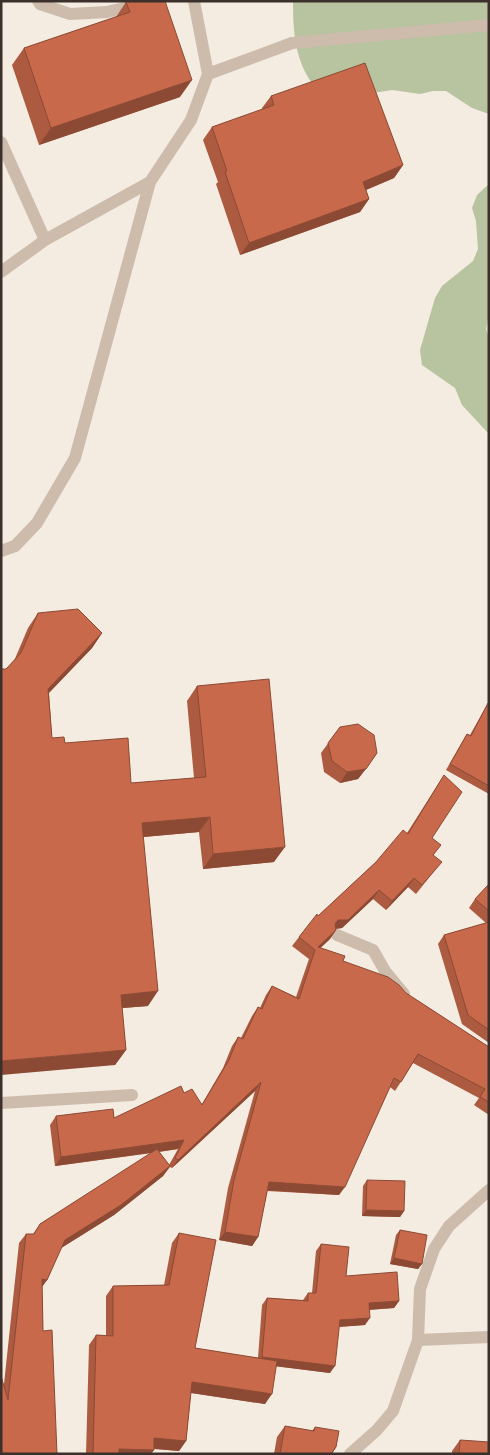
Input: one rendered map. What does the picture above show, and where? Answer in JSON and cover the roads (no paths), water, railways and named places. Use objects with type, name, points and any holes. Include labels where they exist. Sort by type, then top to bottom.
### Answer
[{"type":"street","points":[[38,1],[40,4],[70,14],[107,12],[155,1]]},
{"type":"street","points":[[1,551],[15,546],[37,523],[75,458],[150,182],[191,120],[208,74],[194,1]]},
{"type":"street","points":[[208,74],[292,43],[489,26]]},
{"type":"street","points":[[1,142],[45,240]]},
{"type":"street","points":[[1,272],[45,240],[150,182]]},
{"type":"street","points":[[337,935],[373,950],[385,971],[405,995],[412,1000]]},
{"type":"street","points":[[1,1103],[132,1095]]},
{"type":"street","points":[[350,1454],[377,1430],[392,1411],[418,1340],[420,1288],[434,1249],[449,1226],[489,1190]]},
{"type":"street","points":[[418,1340],[489,1337]]}]
